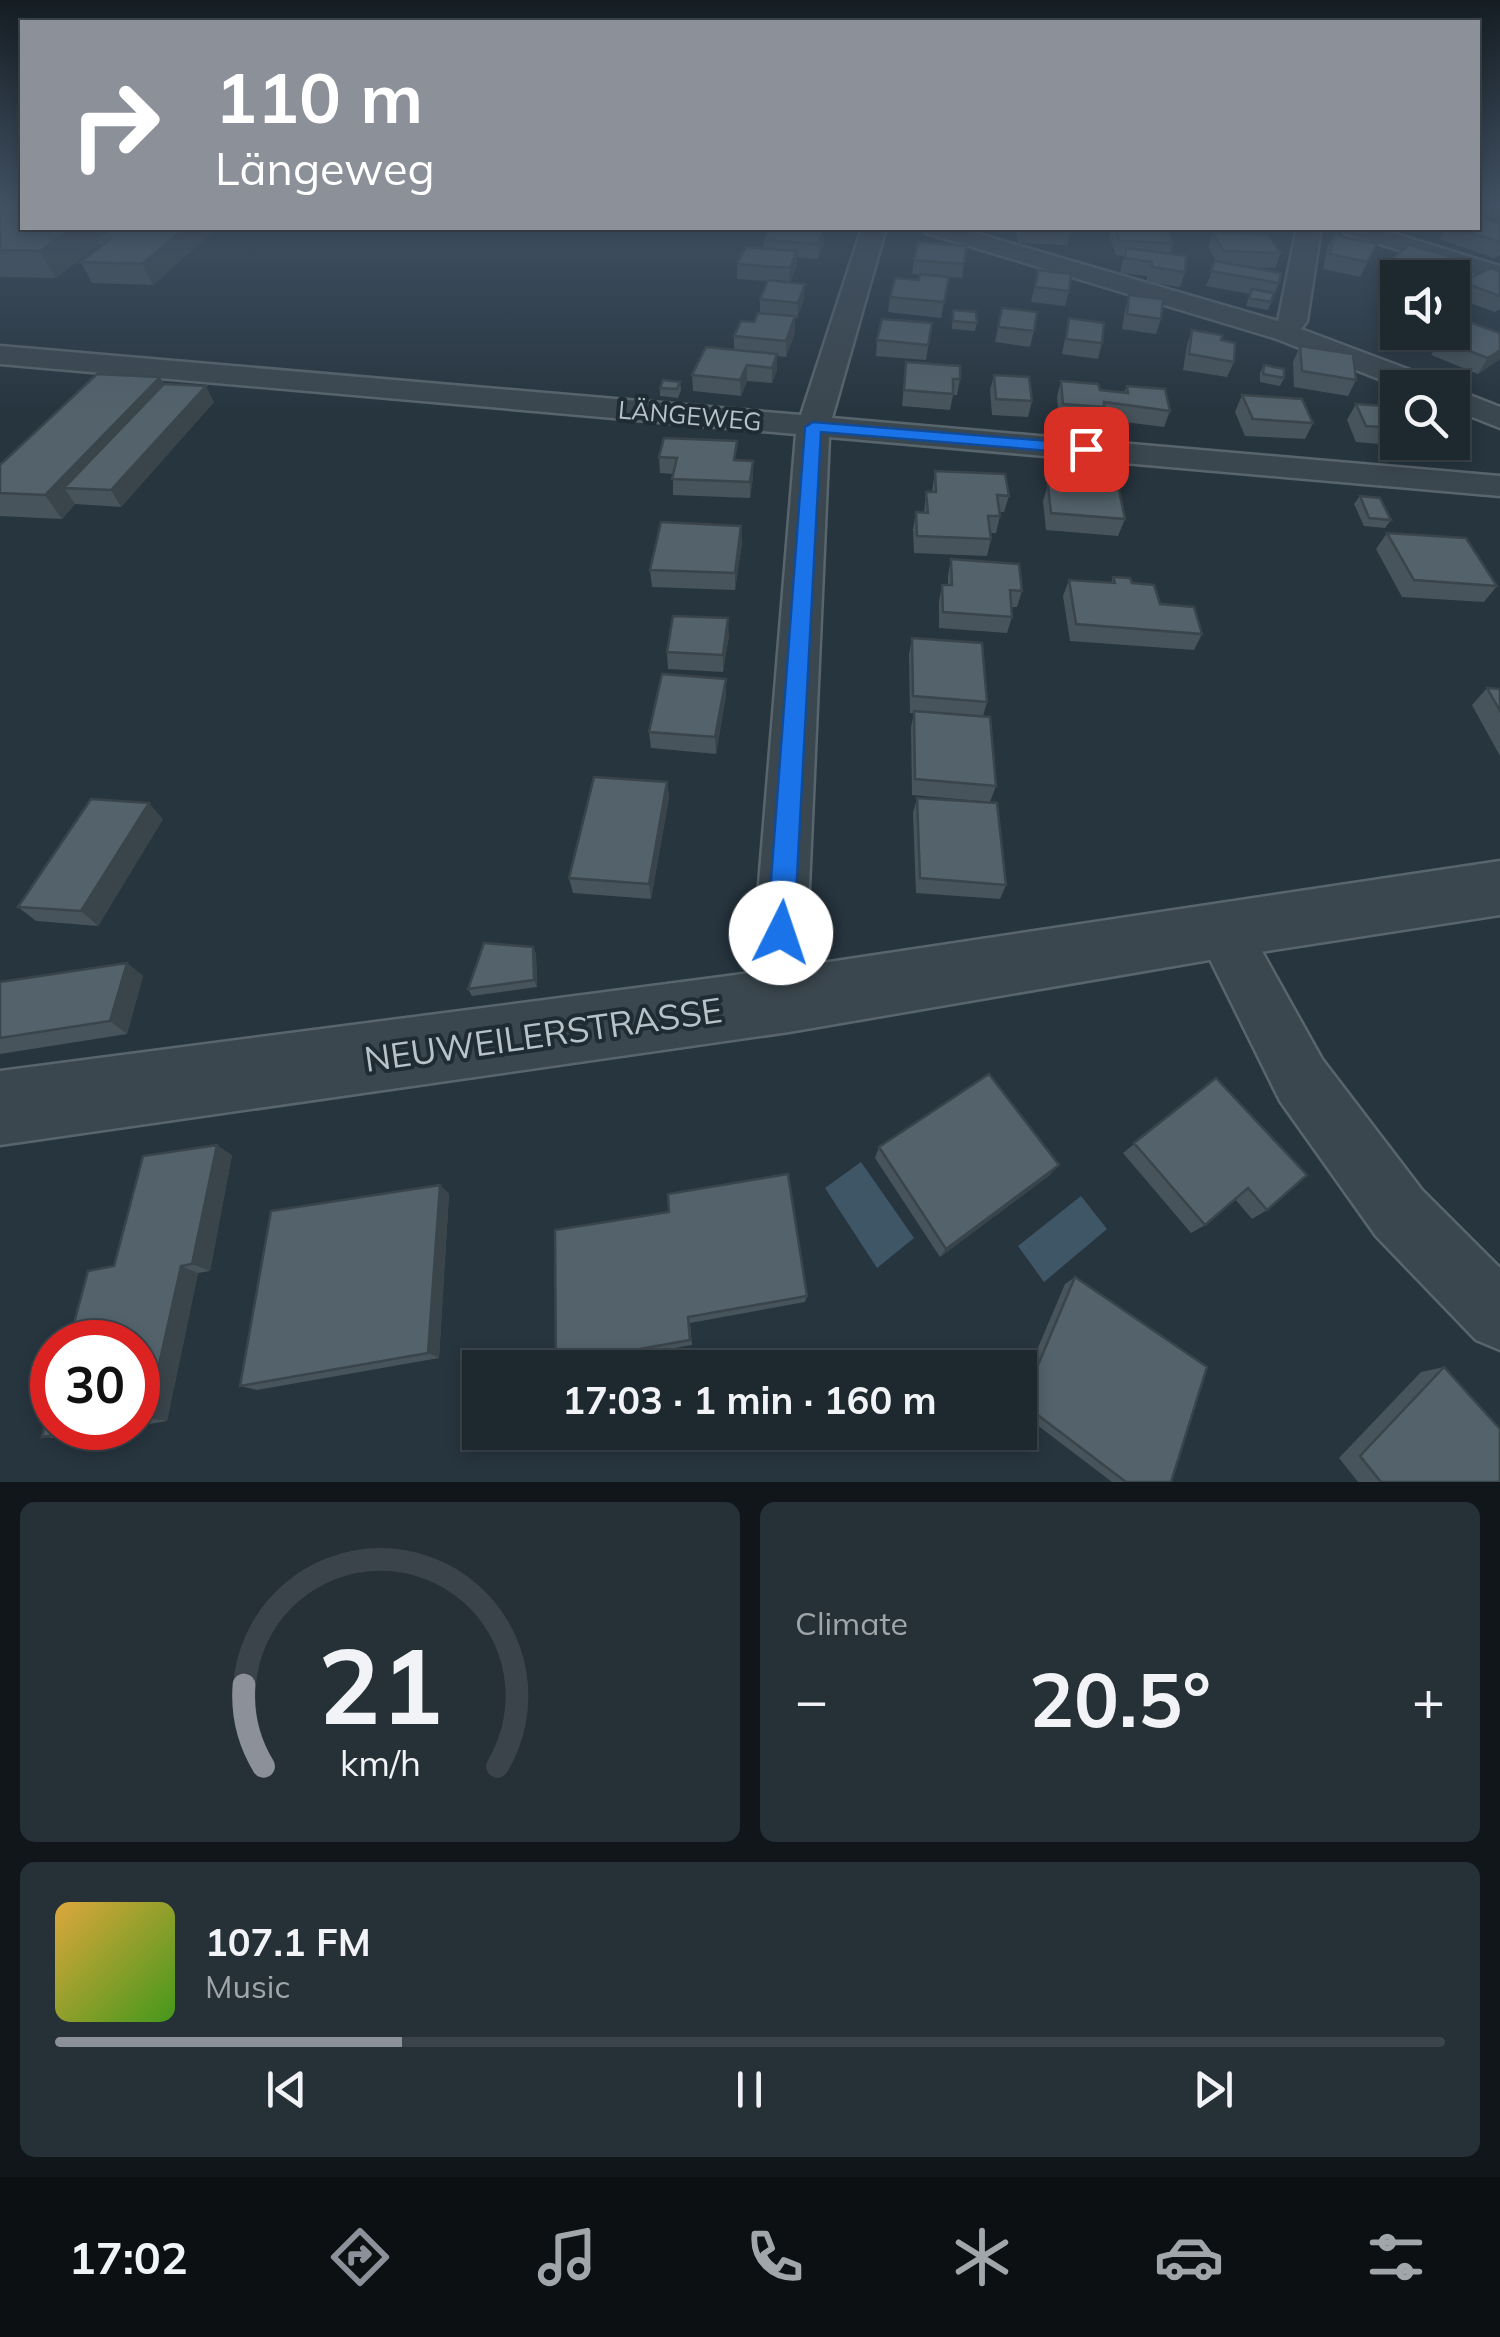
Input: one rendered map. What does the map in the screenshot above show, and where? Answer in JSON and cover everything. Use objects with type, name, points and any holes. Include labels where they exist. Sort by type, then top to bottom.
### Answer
[{"type":"street","points":[[789,1000],[781,933],[813,427],[860,274]]},
{"type":"street","points":[[1089,274],[1284,332],[1384,370]]},
{"type":"street","points":[[1284,332],[1293,320],[1301,274]]},
{"type":"street","name":"LÄNGEWEG","points":[[0,355],[1500,486]]},
{"type":"street","points":[[1470,406],[1500,420]]},
{"type":"street","name":"NEUWEILERSTRASSE","points":[[0,1108],[789,1000],[1220,929],[1500,888]]},
{"type":"street","points":[[1220,929],[1301,1080],[1399,1213],[1500,1316]]},
{"type":"water","points":[[861,1162],[914,1238],[877,1268],[825,1188]]},
{"type":"water","points":[[1081,1196],[1107,1229],[1044,1282],[1018,1246]]},
{"type":"building","points":[[920,274],[949,277],[944,302],[890,297],[895,278],[919,280]]},
{"type":"building","points":[[1037,274],[1071,274],[1069,291],[1035,287]]},
{"type":"building","points":[[1229,274],[1281,274],[1279,283]]},
{"type":"building","points":[[1500,274],[1500,296],[1470,285],[1470,278]]},
{"type":"building","points":[[768,280],[805,284],[798,303],[760,299]]},
{"type":"building","points":[[1252,289],[1274,293],[1271,302],[1249,298]]},
{"type":"building","points":[[1129,295],[1163,299],[1161,319],[1127,314]]},
{"type":"building","points":[[1002,308],[1037,312],[1034,331],[998,327]]},
{"type":"building","points":[[953,310],[976,312],[977,323],[953,321]]},
{"type":"building","points":[[758,313],[795,316],[786,341],[734,336],[741,321],[754,322]]},
{"type":"building","points":[[1069,318],[1104,323],[1102,343],[1066,339]]},
{"type":"building","points":[[882,319],[932,323],[928,345],[877,340]]},
{"type":"building","points":[[1470,322],[1500,333],[1500,350],[1488,358],[1467,350],[1470,350]]},
{"type":"building","points":[[1192,330],[1222,335],[1221,340],[1235,343],[1234,362],[1189,354]]},
{"type":"building","points":[[1300,346],[1353,354],[1356,380],[1302,371]]},
{"type":"building","points":[[706,347],[777,354],[772,368],[747,365],[740,380],[692,375]]},
{"type":"building","points":[[906,362],[960,366],[960,379],[953,379],[953,394],[904,390]]},
{"type":"building","points":[[1264,365],[1284,369],[1284,378],[1263,374]]},
{"type":"building","points":[[97,374],[160,377],[45,495],[0,493],[0,465]]},
{"type":"building","points":[[994,375],[1029,377],[1032,401],[996,399]]},
{"type":"building","points":[[663,380],[680,382],[677,389],[660,388]]},
{"type":"building","points":[[1061,381],[1098,384],[1100,390],[1128,393],[1127,386],[1165,389],[1170,411],[1104,402],[1104,407],[1063,404]]},
{"type":"building","points":[[164,384],[206,386],[111,490],[64,488]]},
{"type":"building","points":[[1242,395],[1302,399],[1313,423],[1253,419]]},
{"type":"building","points":[[1356,404],[1380,406],[1380,427],[1366,426]]},
{"type":"building","points":[[664,438],[737,441],[734,460],[753,461],[750,482],[672,479],[677,458],[659,457]]},
{"type":"building","points":[[935,471],[1005,474],[1009,496],[997,495],[1000,516],[988,516],[991,539],[917,536],[916,512],[928,513],[926,492],[936,492]]},
{"type":"building","points":[[1048,485],[1119,490],[1125,519],[1051,513]]},
{"type":"building","points":[[1360,496],[1380,498],[1391,520],[1369,518]]},
{"type":"building","points":[[661,522],[741,526],[735,573],[650,570]]},
{"type":"building","points":[[1387,533],[1466,538],[1497,586],[1414,580]]},
{"type":"building","points":[[951,559],[1019,564],[1022,591],[1010,590],[1012,617],[943,612],[942,585],[952,585]]},
{"type":"building","points":[[1113,577],[1154,585],[1160,604],[1194,607],[1202,634],[1076,624],[1069,580],[1115,583]]},
{"type":"building","points":[[673,616],[728,618],[723,655],[667,652]]},
{"type":"building","points":[[912,638],[982,643],[987,702],[913,696]]},
{"type":"building","points":[[662,674],[726,679],[715,737],[649,732]]},
{"type":"building","points":[[1487,688],[1500,689],[1500,711]]},
{"type":"building","points":[[914,711],[990,717],[996,786],[915,779]]},
{"type":"building","points":[[594,777],[667,782],[649,884],[569,878]]},
{"type":"building","points":[[917,798],[997,803],[1006,885],[920,878]]},
{"type":"building","points":[[91,799],[149,803],[81,911],[18,907]]},
{"type":"building","points":[[484,943],[533,947],[534,980],[468,989]]},
{"type":"building","points":[[127,963],[110,1021],[0,1038],[0,982]]},
{"type":"building","points":[[989,1074],[1059,1165],[946,1249],[879,1147]]},
{"type":"building","points":[[1216,1078],[1307,1175],[1267,1210],[1248,1188],[1205,1225],[1134,1143]]},
{"type":"building","points":[[217,1145],[192,1264],[181,1266],[160,1360],[160,1320],[75,1320],[88,1271],[114,1266],[143,1156]]},
{"type":"building","points":[[788,1174],[807,1296],[688,1317],[690,1340],[634,1350],[556,1350],[555,1230],[669,1212],[668,1194]]},
{"type":"building","points":[[440,1185],[428,1353],[240,1386],[271,1211]]},
{"type":"building","points":[[1075,1277],[1207,1367],[1171,1482],[1126,1482],[1037,1414],[1037,1367]]},
{"type":"building","points":[[1444,1367],[1500,1429],[1500,1482],[1381,1482],[1360,1456]]},
{"type":"route","points":[[781,933],[813,427],[1086,449]]}]
